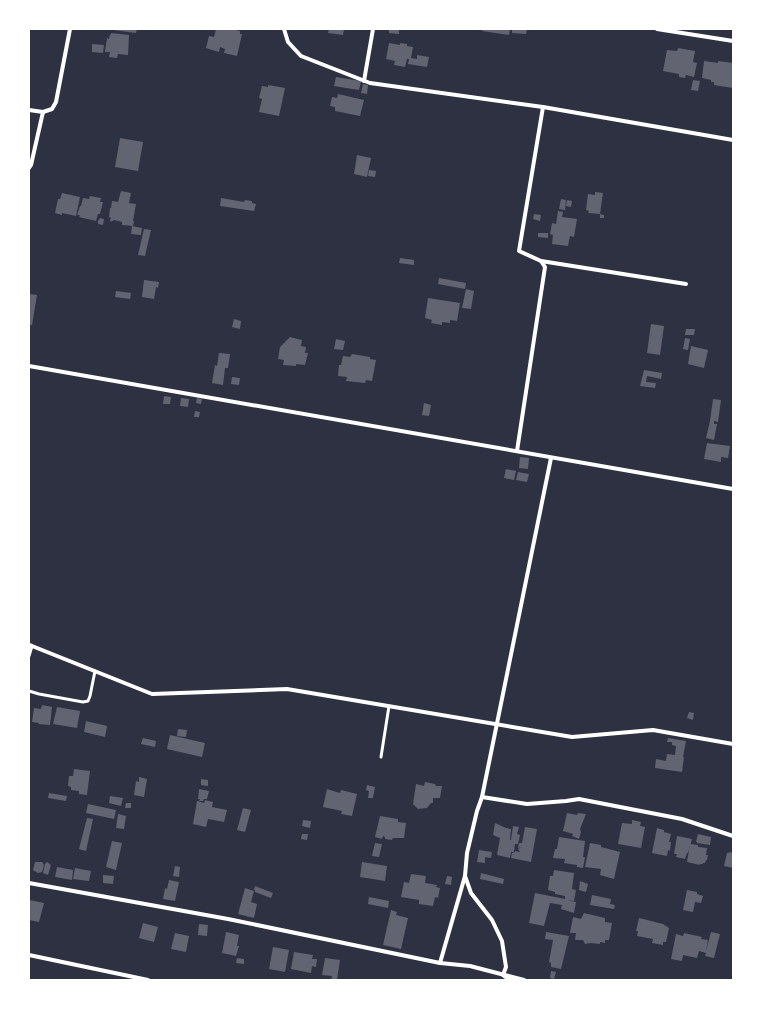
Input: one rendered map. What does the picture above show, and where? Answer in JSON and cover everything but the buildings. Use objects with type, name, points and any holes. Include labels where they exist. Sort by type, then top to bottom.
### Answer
[{"type":"street","points":[[29,110],[43,112],[52,109],[56,102],[70,29]]},
{"type":"street","points":[[284,29],[288,42],[302,56],[370,83],[543,107],[733,140]]},
{"type":"street","points":[[364,81],[373,29]]},
{"type":"street","points":[[657,29],[733,41]]},
{"type":"street","points":[[543,107],[519,251],[541,261],[686,284]]},
{"type":"street","points":[[29,168],[31,165],[43,112]]},
{"type":"street","points":[[518,451],[545,267],[541,261]]},
{"type":"street","points":[[29,366],[733,489]]},
{"type":"street","points":[[440,963],[465,876],[469,846],[477,811],[482,797],[551,458]]},
{"type":"street","points":[[31,645],[152,694],[287,689],[572,737],[653,730],[733,744]]},
{"type":"street","points":[[482,797],[527,804],[579,799],[682,819],[733,836]]},
{"type":"street","points":[[465,876],[471,893],[492,920],[502,941],[506,966],[503,975]]},
{"type":"street","points":[[29,884],[228,920],[440,963],[470,966],[524,980]]},
{"type":"street","points":[[29,955],[148,980]]},
{"type":"street","points":[[503,975],[510,980]]},
{"type":"lane","points":[[29,656],[31,645]]},
{"type":"lane","points":[[29,691],[83,702],[88,701],[95,671]]},
{"type":"lane","points":[[381,757],[389,706]]}]
